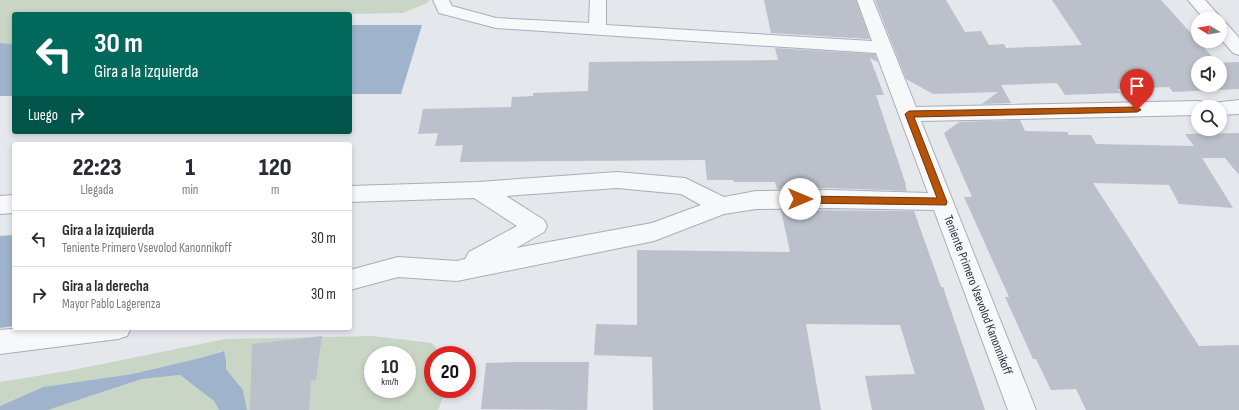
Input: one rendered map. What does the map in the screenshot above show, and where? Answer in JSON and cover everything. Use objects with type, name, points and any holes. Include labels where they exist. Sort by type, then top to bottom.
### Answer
[{"type":"street","points":[[441,0],[445,9],[496,23],[883,48]]},
{"type":"street","points":[[597,30],[598,0]]},
{"type":"street","name":"Teniente Primero Vsevolod Kanonnikoff","points":[[865,0],[1022,410]]},
{"type":"street","points":[[1196,0],[1207,12]]},
{"type":"street","points":[[1227,35],[1239,49]]},
{"type":"street","points":[[909,114],[1191,108]]},
{"type":"street","points":[[1227,108],[1239,108]]},
{"type":"street","points":[[352,194],[478,190],[618,180],[685,186],[722,206]]},
{"type":"street","points":[[457,271],[536,226],[478,190]]},
{"type":"street","points":[[352,279],[398,267],[457,271],[654,232],[722,206],[756,200],[830,199],[943,202]]},
{"type":"street","points":[[0,205],[12,204]]},
{"type":"street","points":[[0,342],[101,330]]},
{"type":"green space","points":[[0,0],[429,0],[427,3],[403,13],[12,12],[12,44],[0,43]]},
{"type":"green space","points":[[373,336],[432,343],[434,346],[424,346],[424,398],[443,398],[438,410],[247,410],[243,390],[226,369],[226,360],[223,351],[132,374],[43,387],[0,406],[0,382],[73,370],[225,339]]},
{"type":"green space","points":[[180,375],[214,401],[219,410],[48,410],[142,379]]},
{"type":"water","points":[[352,25],[422,25],[401,94],[352,94]]},
{"type":"water","points":[[0,43],[12,44],[12,96],[0,96]]},
{"type":"water","points":[[12,235],[12,326],[0,328],[0,236]]},
{"type":"water","points":[[224,351],[226,369],[243,390],[247,410],[219,410],[214,401],[180,375],[142,379],[48,410],[0,410],[0,406],[43,387],[132,374]]},
{"type":"building","points":[[764,0],[856,0],[870,39],[771,33]]},
{"type":"building","points":[[875,0],[946,0],[965,32],[981,31],[989,45],[1004,44],[1006,48],[1082,45],[1052,0],[1161,0],[1191,33],[1191,48],[1204,48],[1212,56],[1191,56],[1191,91],[1173,92],[1169,87],[1117,89],[1120,93],[1065,95],[1057,83],[1001,85],[1011,103],[982,104],[998,92],[933,94],[906,79]]},
{"type":"building","points":[[775,48],[875,54],[878,62],[870,58],[884,95],[876,95],[907,191],[830,188],[777,189],[775,182],[734,182],[733,180],[707,180],[705,160],[460,162],[463,145],[435,146],[438,133],[418,134],[423,109],[511,107],[512,97],[533,96],[533,93],[588,91],[589,62],[778,60]]},
{"type":"building","points":[[1239,62],[1239,89],[1227,90],[1227,63]]},
{"type":"building","points":[[1020,120],[1025,131],[1068,132],[1068,135],[1091,135],[1096,144],[1194,146],[1185,134],[1191,134],[1191,136],[1227,136],[1227,133],[1239,133],[1239,175],[1225,158],[1202,158],[1233,208],[1179,204],[1169,185],[1093,183],[1199,346],[1239,345],[1239,410],[1086,410],[1076,389],[1051,390],[1036,359],[1033,359],[1005,297],[1009,297],[964,197],[972,197],[944,133],[959,122]]},
{"type":"building","points":[[781,210],[914,211],[941,287],[943,287],[985,410],[872,410],[865,376],[915,374],[900,325],[806,324],[821,410],[653,410],[652,357],[594,355],[596,324],[637,325],[637,250],[790,252]]},
{"type":"building","points":[[322,336],[316,380],[311,381],[309,410],[250,410],[252,344]]},
{"type":"building","points":[[589,362],[587,410],[481,409],[486,363]]},
{"type":"route","points":[[800,199],[943,202],[909,114],[1137,110]]}]
